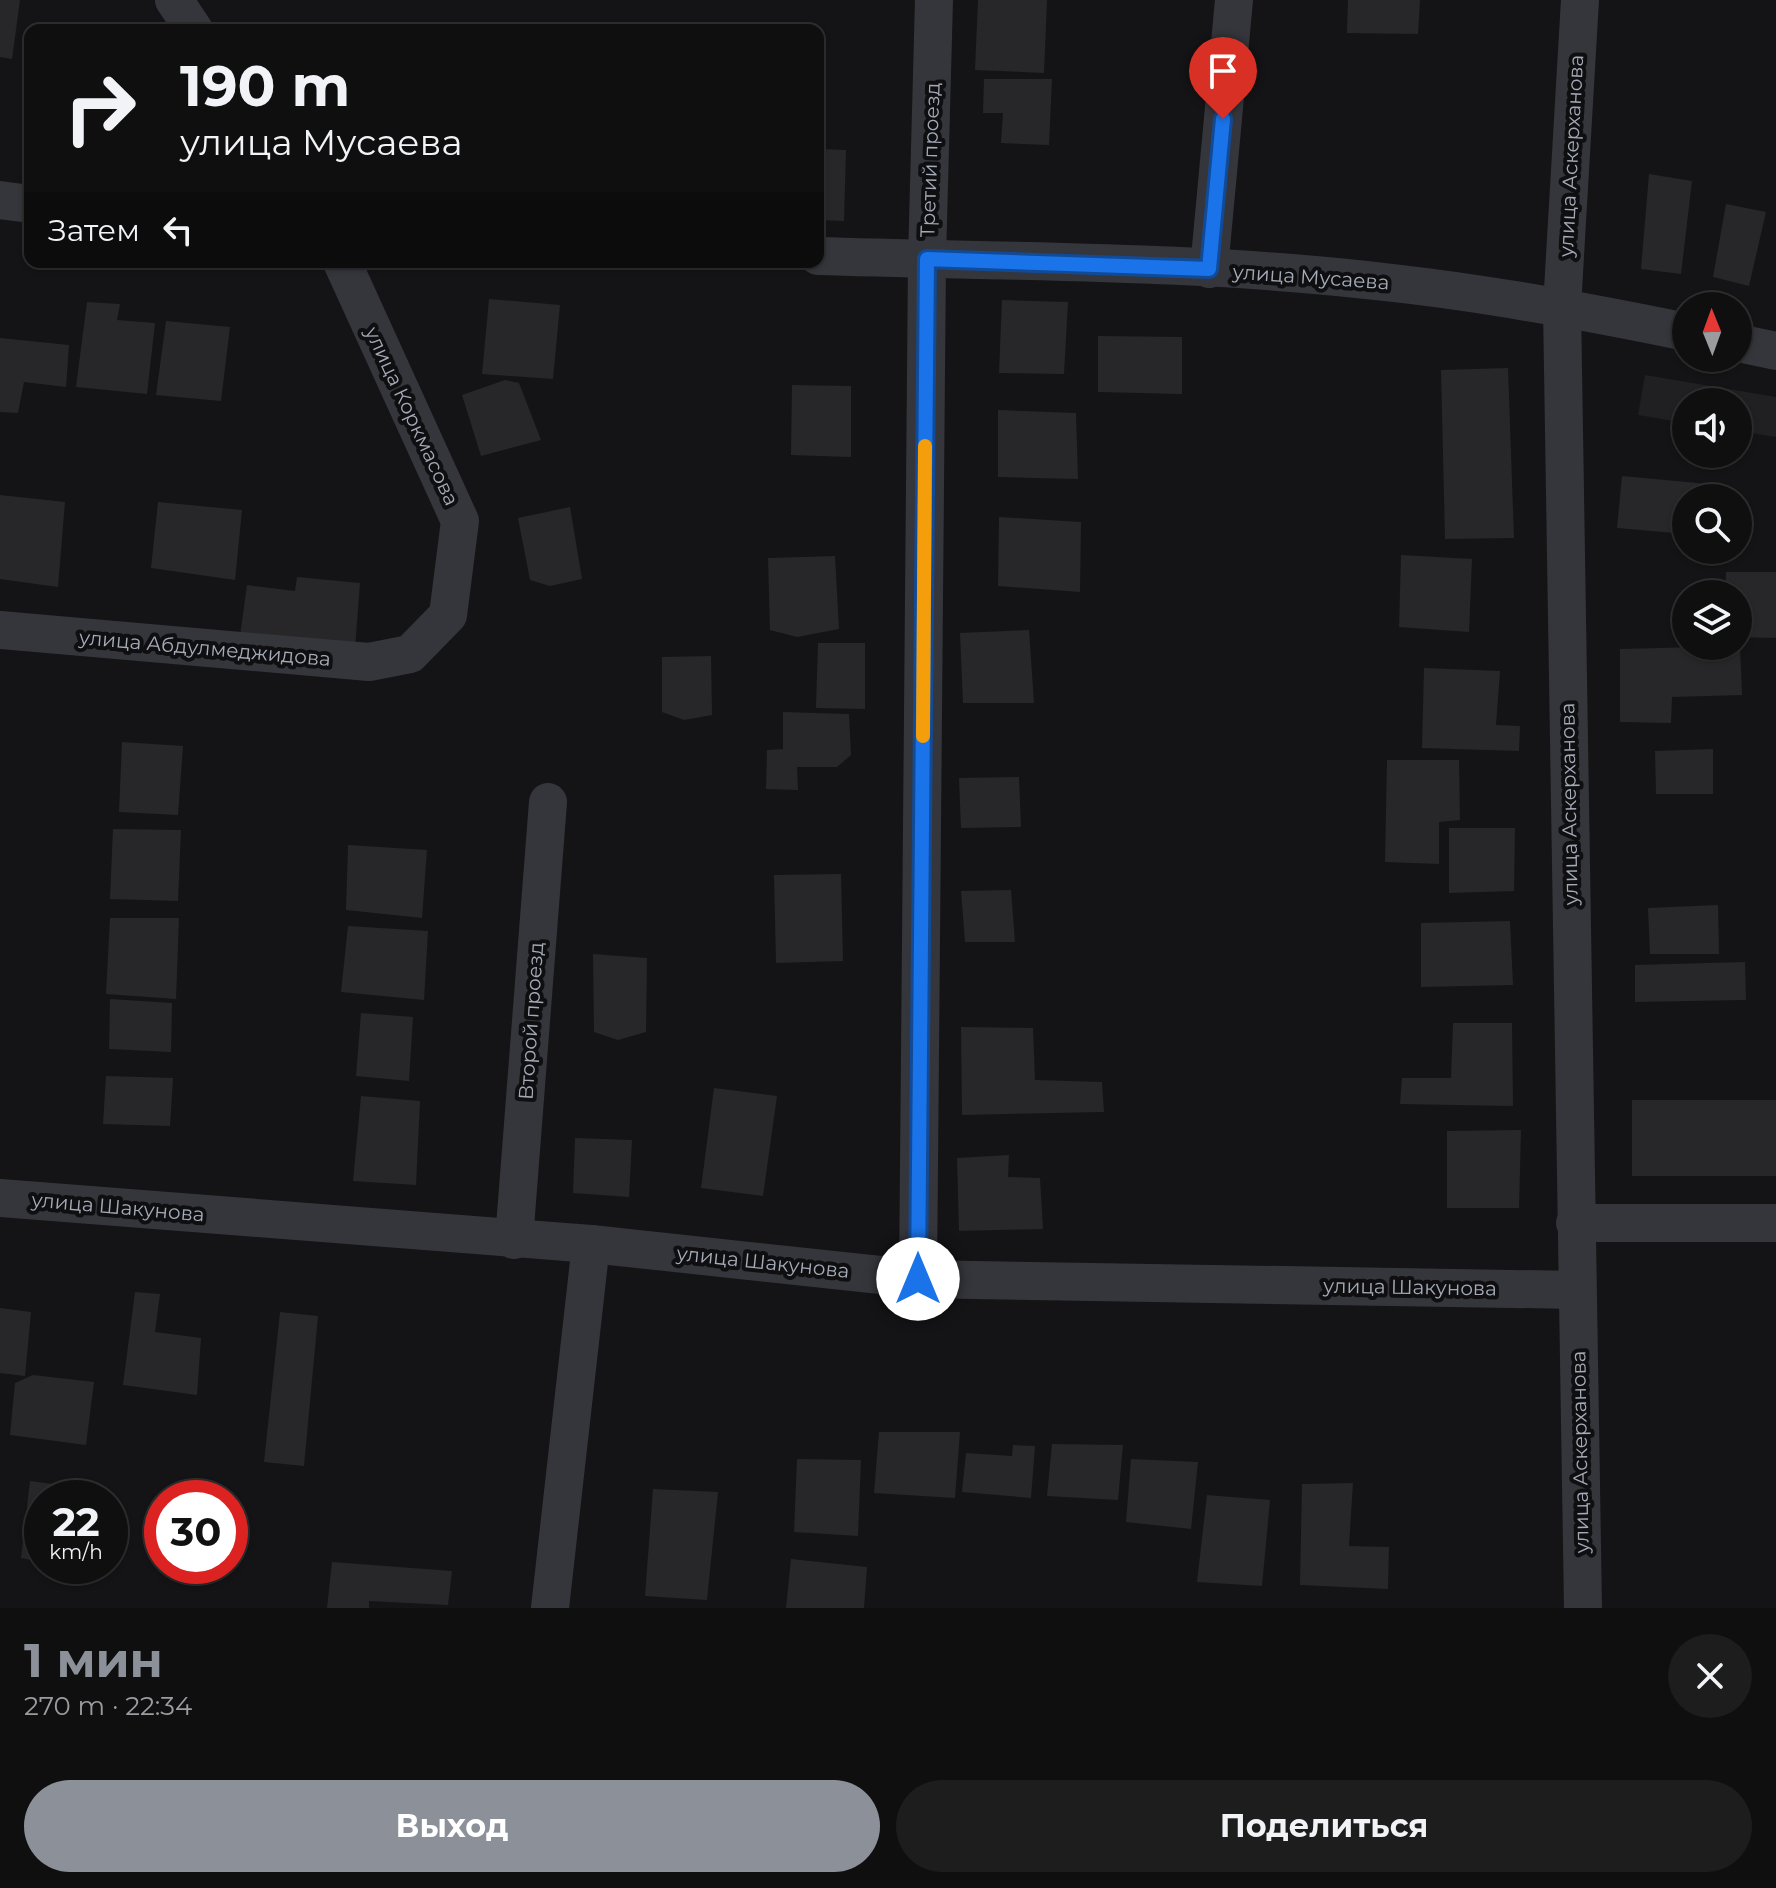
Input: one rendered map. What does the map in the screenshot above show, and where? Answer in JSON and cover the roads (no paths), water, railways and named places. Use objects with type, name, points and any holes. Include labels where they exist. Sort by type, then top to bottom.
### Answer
[{"type":"street","points":[[174,0],[190,24]]},
{"type":"street","name":"Третий проезд","points":[[918,1279],[927,259],[934,0]]},
{"type":"street","points":[[1209,269],[1234,0]]},
{"type":"street","name":"улица Аскерханова","points":[[1580,0],[1562,307],[1583,1608]]},
{"type":"street","points":[[0,200],[24,203]]},
{"type":"street","name":"улица Мусаева","points":[[824,256],[1209,269],[1391,282],[1562,307],[1672,329]]},
{"type":"street","name":"улица Коркмасова","points":[[345,268],[460,521],[448,615],[410,654]]},
{"type":"street","points":[[1752,346],[1776,351]]},
{"type":"street","name":"улица Абдулмеджидова","points":[[0,630],[369,662],[410,654]]},
{"type":"street","name":"Второй проезд","points":[[514,1240],[548,802]]},
{"type":"street","name":"улица Шакунова","points":[[0,1198],[591,1244],[918,1279],[1577,1290]]},
{"type":"street","points":[[1575,1223],[1776,1223]]},
{"type":"street","points":[[550,1608],[591,1244]]}]
